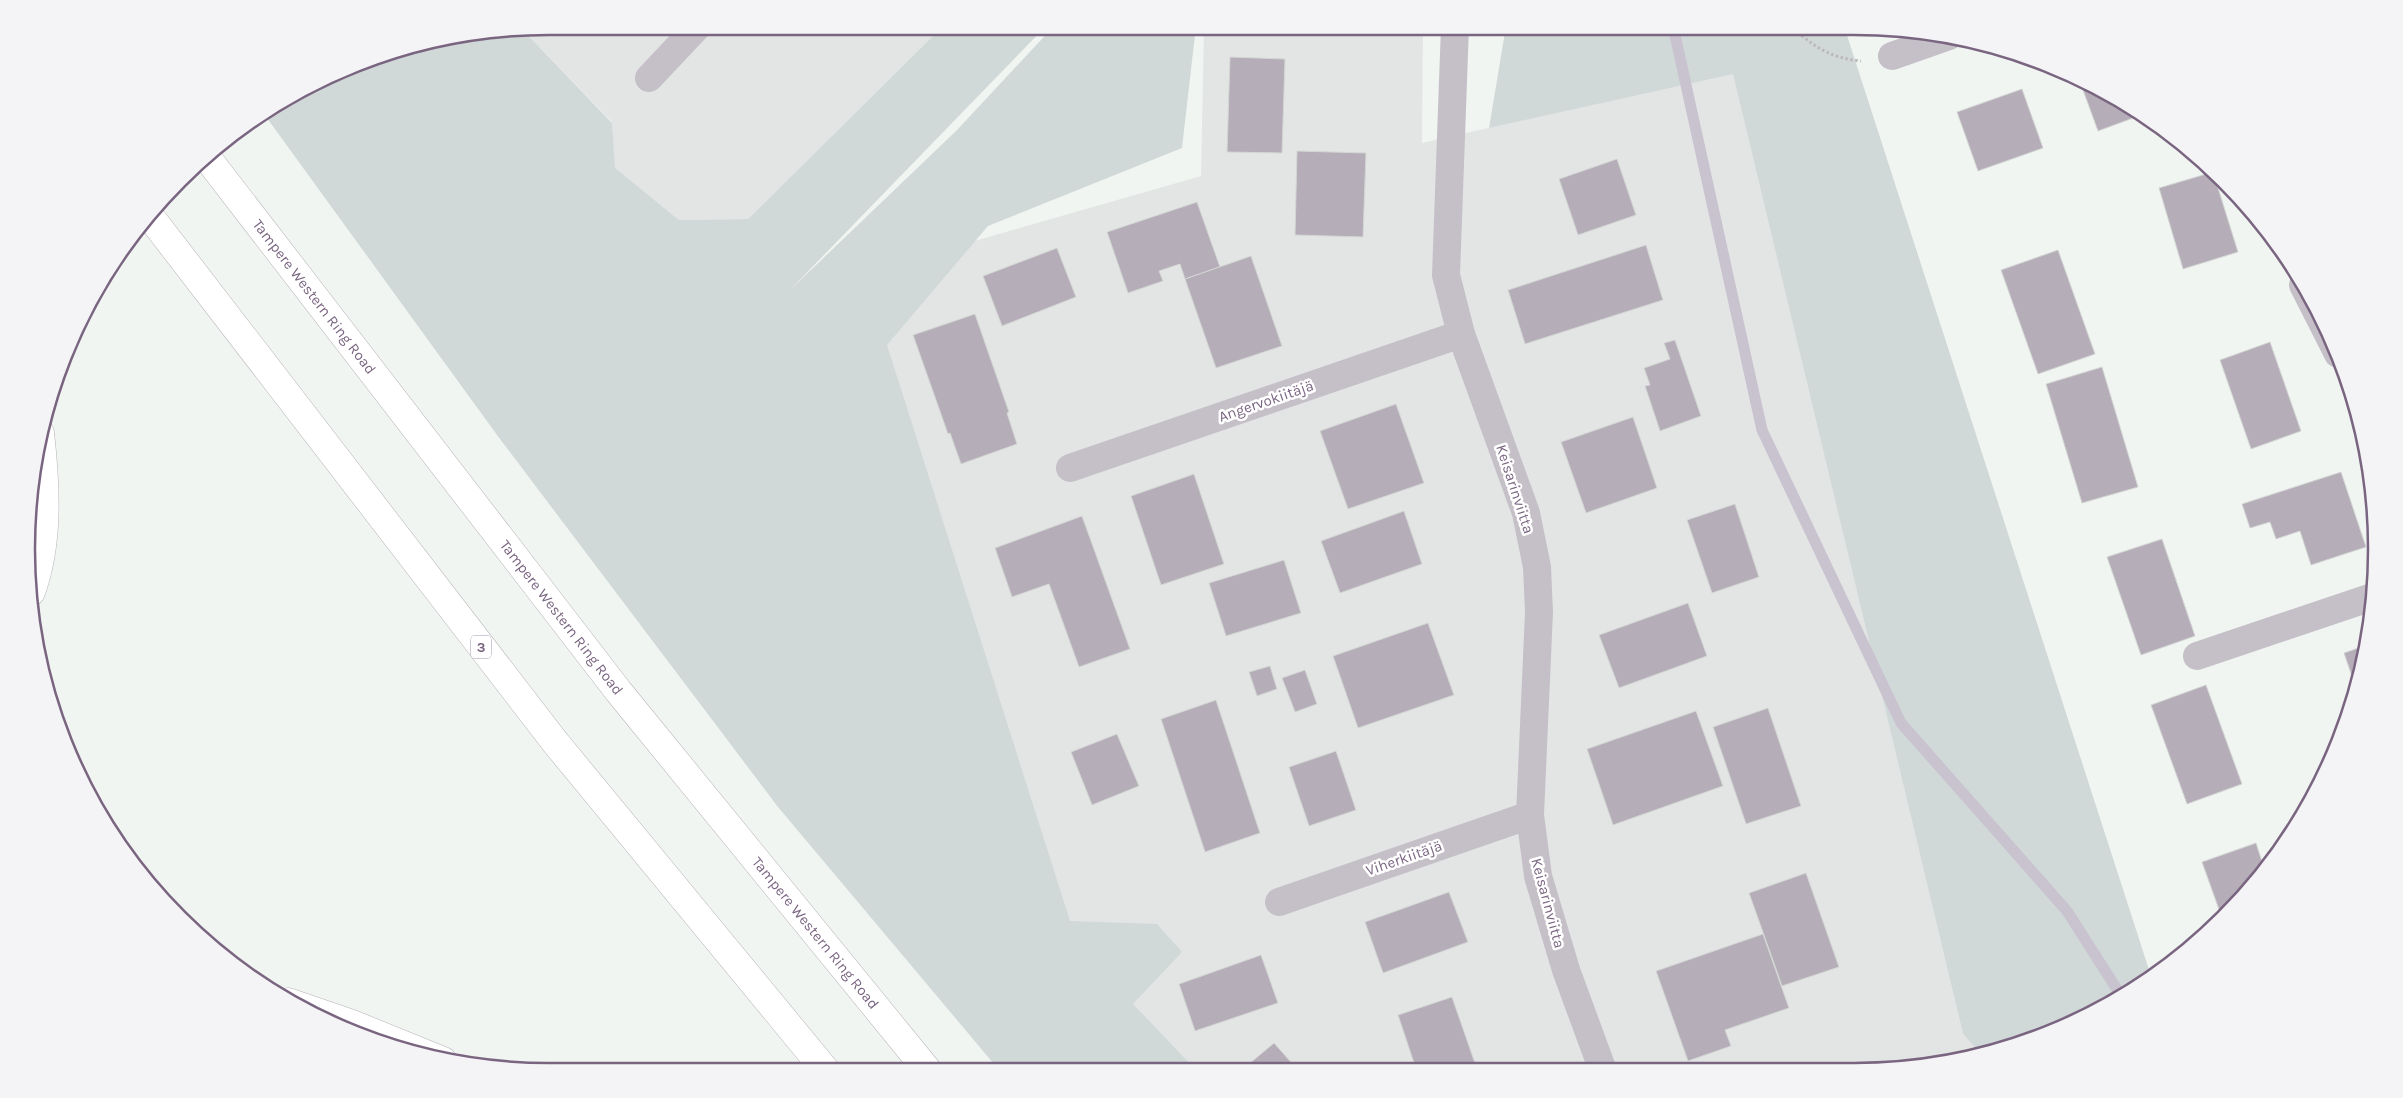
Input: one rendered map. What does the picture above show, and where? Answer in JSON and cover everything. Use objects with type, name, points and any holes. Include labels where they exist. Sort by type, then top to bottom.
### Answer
[{"type":"highway","points":[[213,161],[224,182]]},
{"type":"highway","name":"Tampere Western Ring Road","points":[[210,163],[619,692],[922,1063]]},
{"type":"highway","name":"3","points":[[153,222],[555,742],[819,1063]]},
{"type":"highway","points":[[36,568],[43,536],[45,471],[43,458]]},
{"type":"street","points":[[649,78],[690,35]]},
{"type":"street","name":"Keisarinviitta","points":[[1455,35],[1446,275],[1461,334],[1526,513],[1537,567],[1539,612],[1530,815],[1538,876],[1566,970],[1600,1063]]},
{"type":"street","points":[[1892,56],[1934,41]]},
{"type":"street","name":"Angervokiitäjä","points":[[1070,468],[1461,334]]},
{"type":"street","points":[[2197,656],[2366,599]]},
{"type":"street","name":"Viherkiitäjä","points":[[1279,902],[1530,815]]},
{"type":"path","points":[[1800,35],[1811,44],[1840,59],[1868,62],[1892,56]]},
{"type":"shaded area","points":[[934,35],[748,219],[679,220],[614,168],[612,122],[528,36]]},
{"type":"shaded area","points":[[934,35],[1037,35],[790,290],[957,130],[1046,35],[1195,35],[1182,148],[988,226],[887,345],[1070,921],[1157,924],[1182,952],[1133,1004],[1189,1063],[993,1063],[778,807],[497,435],[268,119],[322,88],[384,62],[449,45],[482,39],[528,36],[612,123],[615,168],[679,220],[748,219]]},
{"type":"shaded area","points":[[1204,35],[1423,35],[1422,143],[1733,73],[1963,1034],[1975,1048],[1921,1059],[1854,1063],[1155,1063],[1059,942],[842,279],[1201,176]]},
{"type":"shaded area","points":[[1504,35],[1847,35],[2149,970],[2111,994],[2081,1010],[2019,1036],[1975,1048],[1963,1034],[1733,74],[1489,128]]},
{"type":"building","points":[[1230,57],[1285,59],[1282,153],[1227,152]]},
{"type":"building","points":[[2022,89],[2043,148],[1978,171],[1957,112]]},
{"type":"building","points":[[2083,89],[2133,118],[2098,131]]},
{"type":"building","points":[[1297,151],[1366,153],[1363,237],[1295,235]]},
{"type":"building","points":[[1617,159],[1636,215],[1578,235],[1559,179]]},
{"type":"building","points":[[2205,174],[2218,187],[2238,252],[2183,269],[2159,188]]},
{"type":"building","points":[[1197,202],[1220,267],[1185,279],[1180,264],[1159,271],[1163,281],[1128,293],[1107,232]]},
{"type":"building","points":[[1646,245],[1663,300],[1525,344],[1508,290]]},
{"type":"building","points":[[1057,248],[1076,297],[1002,326],[983,276]]},
{"type":"building","points":[[2058,250],[2095,354],[2038,374],[2001,270]]},
{"type":"building","points":[[1251,256],[1282,346],[1216,368],[1185,279]]},
{"type":"building","points":[[975,314],[1009,412],[1007,413],[1017,444],[961,464],[950,433],[948,434],[913,335]]},
{"type":"building","points":[[1675,340],[1701,416],[1660,431],[1645,386],[1650,385],[1644,368],[1670,359],[1664,343]]},
{"type":"building","points":[[2270,342],[2301,431],[2251,449],[2220,360]]},
{"type":"building","points":[[2102,367],[2138,487],[2082,503],[2046,384]]},
{"type":"building","points":[[1396,404],[1424,483],[1348,509],[1320,431]]},
{"type":"building","points":[[1633,417],[1657,488],[1586,513],[1561,442]]},
{"type":"building","points":[[2341,472],[2366,547],[2311,565],[2300,531],[2276,539],[2270,522],[2250,528],[2242,504]]},
{"type":"building","points":[[1194,474],[1224,564],[1161,585],[1131,496]]},
{"type":"building","points":[[1735,504],[1759,577],[1712,593],[1687,520]]},
{"type":"building","points":[[1404,511],[1422,564],[1340,593],[1321,541]]},
{"type":"building","points":[[1082,516],[1130,649],[1079,667],[1049,584],[1012,597],[995,548]]},
{"type":"building","points":[[2162,539],[2195,636],[2141,655],[2107,557]]},
{"type":"building","points":[[1284,560],[1301,613],[1226,636],[1209,583]]},
{"type":"building","points":[[1688,603],[1707,656],[1619,688],[1599,635]]},
{"type":"building","points":[[1428,623],[1454,695],[1358,728],[1333,656]]},
{"type":"building","points":[[2358,648],[2352,675],[2344,653]]},
{"type":"building","points":[[1270,666],[1277,689],[1257,696],[1249,672]]},
{"type":"building","points":[[1305,670],[1317,704],[1295,712],[1282,678]]},
{"type":"building","points":[[2206,685],[2242,784],[2187,804],[2151,705]]},
{"type":"building","points":[[1216,700],[1260,833],[1205,852],[1161,719]]},
{"type":"building","points":[[1768,708],[1801,806],[1746,824],[1713,727]]},
{"type":"building","points":[[1696,711],[1723,786],[1613,825],[1587,749]]},
{"type":"building","points":[[1117,734],[1139,786],[1092,805],[1071,752]]},
{"type":"building","points":[[1336,751],[1356,810],[1309,826],[1289,767]]},
{"type":"building","points":[[2256,843],[2262,862],[2219,910],[2202,862]]},
{"type":"building","points":[[1806,873],[1839,967],[1782,986],[1749,893]]},
{"type":"building","points":[[1449,892],[1468,942],[1383,973],[1365,922]]},
{"type":"building","points":[[1763,934],[1789,1008],[1725,1030],[1731,1046],[1688,1061],[1656,971]]},
{"type":"building","points":[[1261,955],[1278,1003],[1195,1031],[1179,984]]},
{"type":"building","points":[[1452,997],[1475,1063],[1414,1063],[1398,1015]]},
{"type":"building","points":[[1274,1043],[1292,1063],[1250,1063]]},
{"type":"waterway","points":[[1675,35],[1762,430],[1901,723],[2067,911],[2117,990]]}]
